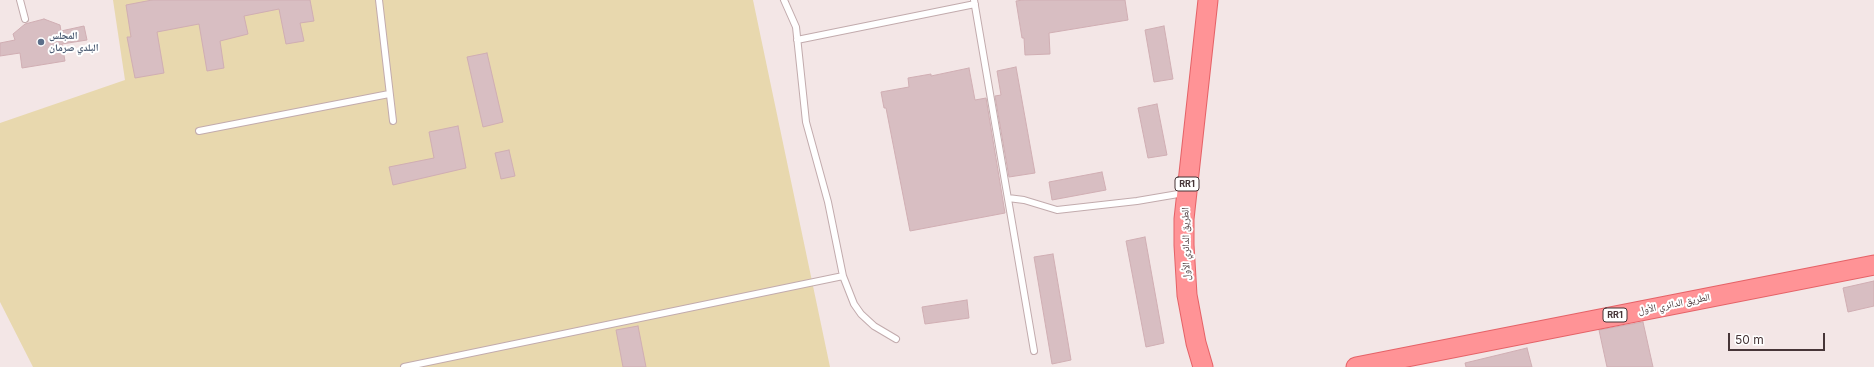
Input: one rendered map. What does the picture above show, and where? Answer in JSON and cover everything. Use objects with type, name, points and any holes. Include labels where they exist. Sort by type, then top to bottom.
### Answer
[{"type":"main road","name":"الطريق الدائري الأول","points":[[1203,367],[1191,319],[1185,270],[1184,245],[1186,193],[1208,0]]},
{"type":"main road","name":"الطريق الدائري الأول","points":[[1356,367],[1874,265]]},
{"type":"lane","points":[[20,0],[25,19]]},
{"type":"lane","points":[[379,0],[393,121]]},
{"type":"lane","points":[[784,0],[796,27],[806,122],[828,202],[843,276],[854,304],[861,314],[874,326],[896,340]]},
{"type":"lane","points":[[797,40],[974,2],[1034,351]]},
{"type":"lane","points":[[199,131],[389,94]]},
{"type":"lane","points":[[1008,198],[1024,200],[1056,210],[1137,201],[1186,193]]},
{"type":"lane","points":[[404,367],[843,276]]},
{"type":"shaded area","points":[[113,0],[753,0],[830,367],[33,367],[0,302],[0,123],[125,80]]},
{"type":"building","points":[[152,0],[310,0],[314,21],[300,23],[304,41],[286,44],[279,9],[244,16],[248,34],[220,41],[224,68],[207,71],[199,24],[157,32],[164,73],[135,78],[127,37],[131,37],[126,5]]},
{"type":"building","points":[[1125,0],[1128,20],[1049,33],[1050,54],[1025,55],[1024,38],[1022,38],[1016,1]]},
{"type":"building","points":[[44,19],[60,25],[61,31],[84,26],[87,40],[62,44],[65,61],[22,68],[20,53],[0,56],[0,43],[15,40],[13,34],[25,24]]},
{"type":"building","points":[[1164,26],[1173,79],[1154,82],[1145,30]]},
{"type":"building","points":[[487,53],[503,122],[483,127],[467,57]]},
{"type":"building","points":[[1016,67],[1035,173],[1009,177],[995,96],[1001,95],[997,71]]},
{"type":"building","points":[[969,68],[975,100],[986,98],[1005,213],[910,231],[886,108],[884,108],[881,92],[909,87],[908,78],[931,74],[931,76]]},
{"type":"building","points":[[1157,104],[1167,155],[1148,158],[1138,108]]},
{"type":"building","points":[[458,126],[466,168],[393,185],[389,167],[434,158],[429,132]]},
{"type":"building","points":[[509,150],[515,176],[501,179],[495,153]]},
{"type":"building","points":[[1102,172],[1106,190],[1052,200],[1049,182]]},
{"type":"building","points":[[1145,237],[1164,343],[1146,347],[1126,241]]},
{"type":"building","points":[[1053,254],[1071,360],[1052,364],[1034,257]]},
{"type":"building","points":[[1874,281],[1874,306],[1848,312],[1843,288]]},
{"type":"building","points":[[967,300],[969,318],[925,324],[922,307]]},
{"type":"building","points":[[1643,322],[1653,367],[1607,367],[1599,330]]},
{"type":"building","points":[[638,326],[646,367],[623,367],[616,330]]},
{"type":"building","points":[[1527,348],[1532,367],[1466,367],[1465,363]]},
{"type":"place","name":"المجلس البلدي صرمان","points":[[41,42]]}]
